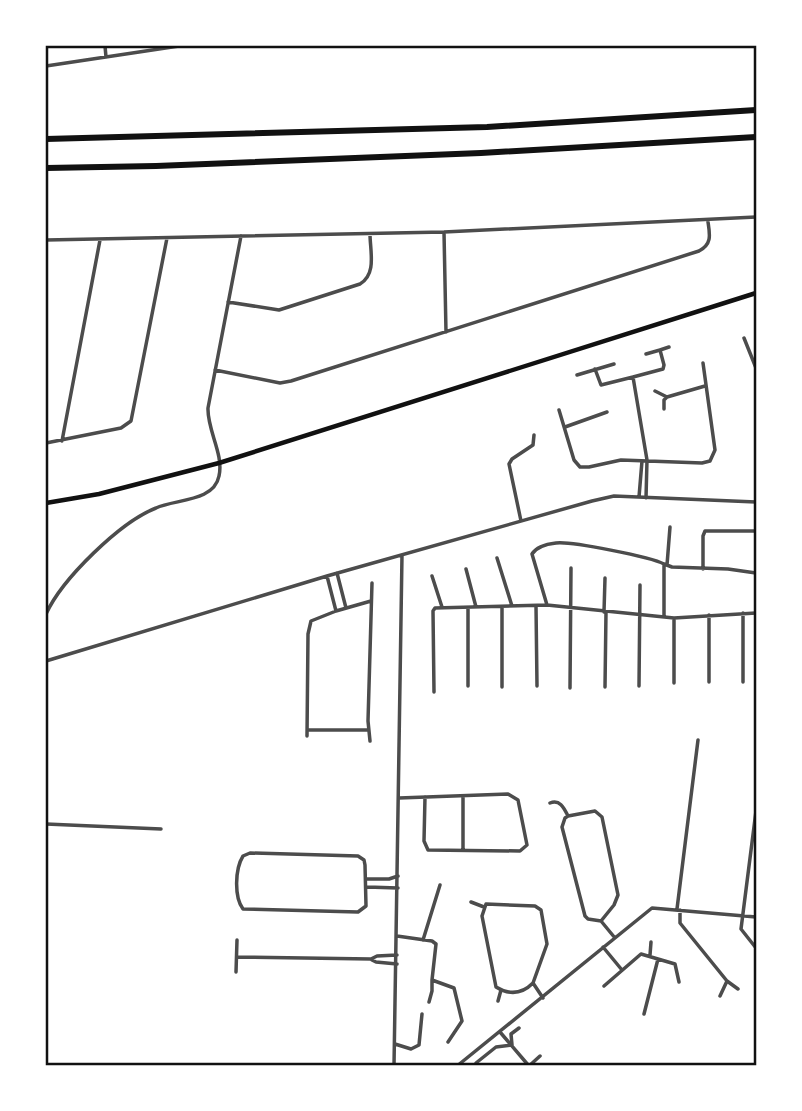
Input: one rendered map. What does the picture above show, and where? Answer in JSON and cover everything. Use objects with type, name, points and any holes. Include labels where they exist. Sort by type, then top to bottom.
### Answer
[{"type":"highway","points":[[46,139],[487,127],[757,110]]},
{"type":"highway","points":[[46,167],[156,166],[454,154],[757,136]]},
{"type":"main road","points":[[46,503],[99,495],[219,463],[757,293]]},
{"type":"street","points":[[106,46],[106,57]]},
{"type":"street","points":[[46,66],[178,46]]},
{"type":"street","points":[[46,240],[444,232],[757,218]]},
{"type":"street","points":[[215,370],[287,383],[699,251],[706,246],[710,238],[708,222]]},
{"type":"street","points":[[444,232],[446,332]]},
{"type":"street","points":[[228,302],[279,310],[363,283],[371,272],[370,234]]},
{"type":"street","points":[[46,614],[58,594],[96,551],[135,518],[161,505],[202,495],[212,489],[219,478],[219,463],[208,418],[241,236]]},
{"type":"street","points":[[46,443],[121,428],[131,421],[167,238]]},
{"type":"street","points":[[62,440],[100,239]]},
{"type":"street","points":[[744,338],[757,369]]},
{"type":"street","points":[[646,354],[669,347]]},
{"type":"street","points":[[595,369],[601,385],[664,369],[660,350]]},
{"type":"street","points":[[559,410],[574,460],[580,467],[613,460],[710,461],[715,450],[704,363]]},
{"type":"street","points":[[577,376],[614,364]]},
{"type":"street","points":[[633,377],[645,460],[646,498]]},
{"type":"street","points":[[655,391],[667,397],[705,386]]},
{"type":"street","points":[[664,409],[667,397]]},
{"type":"street","points":[[565,427],[607,412]]},
{"type":"street","points":[[521,521],[509,464],[533,444],[534,435]]},
{"type":"street","points":[[639,497],[645,460]]},
{"type":"street","points":[[46,661],[337,573],[592,500],[614,496],[757,502]]},
{"type":"street","points":[[664,617],[670,527]]},
{"type":"street","points":[[703,569],[702,536],[705,531],[757,531]]},
{"type":"street","points":[[547,605],[532,558],[533,551],[559,542],[644,557],[666,564],[757,573]]},
{"type":"street","points":[[394,1066],[402,555]]},
{"type":"street","points":[[497,558],[512,607]]},
{"type":"street","points":[[570,688],[571,568]]},
{"type":"street","points":[[466,569],[477,607]]},
{"type":"street","points":[[337,573],[346,608]]},
{"type":"street","points":[[327,576],[336,611]]},
{"type":"street","points":[[432,576],[442,607]]},
{"type":"street","points":[[605,578],[605,687]]},
{"type":"street","points":[[370,741],[372,583]]},
{"type":"street","points":[[639,585],[639,686]]},
{"type":"street","points":[[307,736],[308,627],[311,621],[318,617],[371,601]]},
{"type":"street","points":[[434,692],[435,608],[547,605],[674,618],[757,613]]},
{"type":"street","points":[[536,606],[537,686]]},
{"type":"street","points":[[468,608],[468,686]]},
{"type":"street","points":[[502,608],[502,687]]},
{"type":"street","points":[[743,613],[743,682]]},
{"type":"street","points":[[709,615],[709,682]]},
{"type":"street","points":[[674,618],[674,683]]},
{"type":"street","points":[[307,730],[369,730]]},
{"type":"street","points":[[698,740],[678,909],[680,923],[727,981],[738,989]]},
{"type":"street","points":[[399,798],[425,797],[463,796],[508,794],[514,796],[527,845],[520,851],[431,851],[425,847],[425,797]]},
{"type":"street","points":[[463,796],[463,851]]},
{"type":"street","points":[[550,803],[560,803],[568,816]]},
{"type":"street","points":[[601,921],[614,905],[618,895],[602,817],[595,811],[568,816],[562,827],[583,912],[588,919],[601,921],[615,938]]},
{"type":"street","points":[[756,948],[741,929],[757,811]]},
{"type":"street","points":[[46,824],[161,829]]},
{"type":"street","points":[[247,853],[358,856],[364,860],[367,887],[366,906],[358,912],[248,911],[243,909],[237,897],[240,860],[247,853]]},
{"type":"street","points":[[366,879],[398,876]]},
{"type":"street","points":[[423,940],[440,885]]},
{"type":"street","points":[[367,887],[398,888]]},
{"type":"street","points":[[471,902],[484,907]]},
{"type":"street","points":[[486,904],[535,905],[541,910],[547,944],[533,982],[528,988],[513,993],[501,990],[495,984],[482,916],[486,904]]},
{"type":"street","points":[[457,1066],[652,908],[757,917]]},
{"type":"street","points":[[397,936],[432,941],[436,944],[429,1002]]},
{"type":"street","points":[[236,972],[237,940]]},
{"type":"street","points":[[650,955],[651,942]]},
{"type":"street","points":[[603,947],[622,970]]},
{"type":"street","points":[[604,986],[640,954],[675,964],[679,982]]},
{"type":"street","points":[[237,957],[371,959],[397,955]]},
{"type":"street","points":[[371,959],[397,964]]},
{"type":"street","points":[[644,1014],[657,959]]},
{"type":"street","points":[[432,980],[454,988],[457,992],[462,1020],[448,1042]]},
{"type":"street","points":[[720,996],[727,981]]},
{"type":"street","points":[[533,982],[543,998]]},
{"type":"street","points":[[498,1001],[501,990]]},
{"type":"street","points":[[394,1044],[411,1049],[419,1045],[422,1014]]},
{"type":"street","points":[[512,1045],[511,1034],[519,1028]]},
{"type":"street","points":[[500,1031],[526,1065],[540,1056]]},
{"type":"street","points":[[476,1063],[496,1047],[512,1045]]}]
